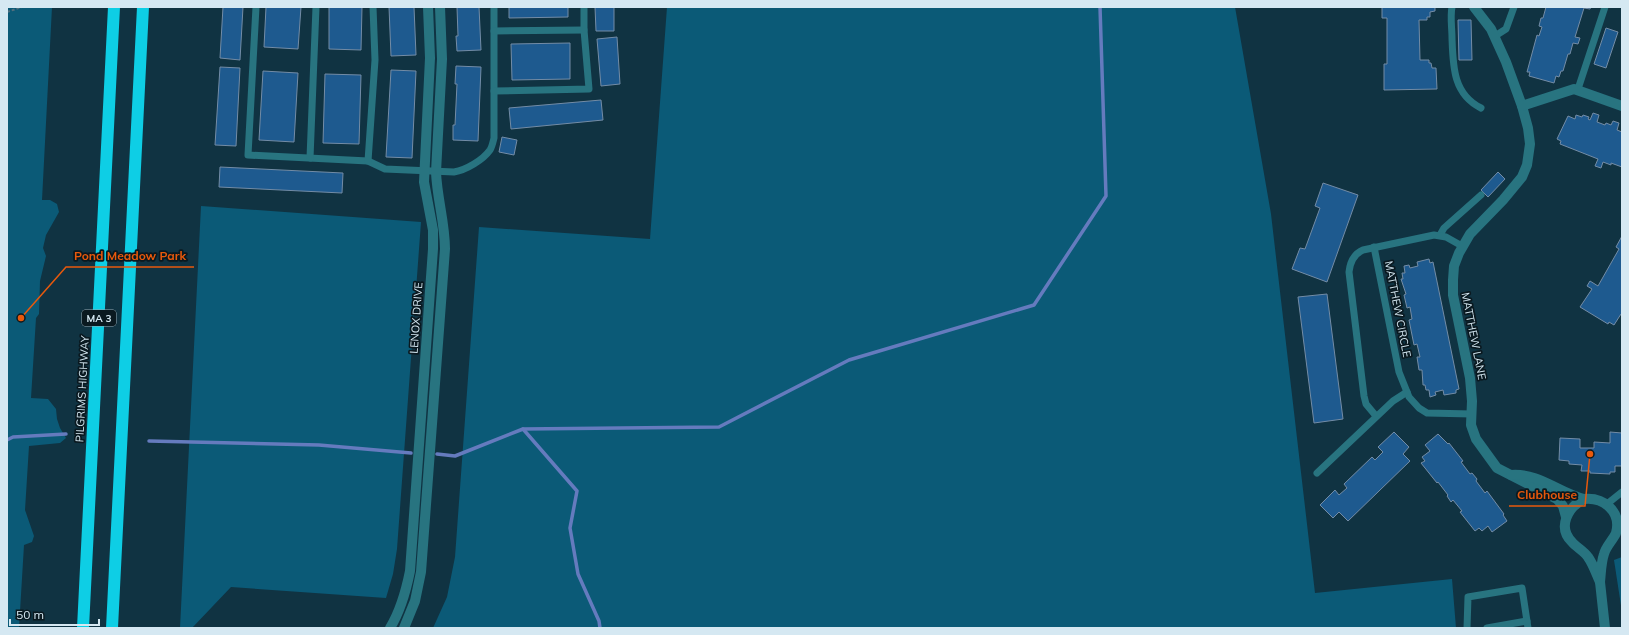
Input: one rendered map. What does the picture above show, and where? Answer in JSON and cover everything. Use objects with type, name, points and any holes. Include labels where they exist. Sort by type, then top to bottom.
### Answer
[{"type":"highway","name":"PILGRIMS HIGHWAY","points":[[83,628],[114,7]]},
{"type":"highway","name":"MA 3","points":[[112,628],[143,7]]},
{"type":"street","name":"LENOX DRIVE","points":[[390,628],[404,598],[411,558],[433,240],[425,191],[424,172],[430,64],[428,7]]},
{"type":"street","points":[[404,628],[417,597],[423,558],[445,239],[445,229],[437,189],[436,172],[442,58],[440,7]]},
{"type":"street","name":"MATTHEW LANE","points":[[1474,7],[1487,22],[1495,36],[1506,62],[1522,106],[1530,136],[1530,151],[1527,165],[1522,177],[1510,193],[1475,229],[1462,246],[1454,266],[1452,288],[1470,378],[1472,414],[1471,426],[1476,439],[1497,468],[1557,499],[1563,506],[1566,517]]},
{"type":"street","points":[[1522,106],[1566,90],[1578,89],[1622,106]]},
{"type":"street","points":[[428,314],[440,315]]},
{"type":"street","name":"MATTHEW LANE","points":[[1511,475],[1524,474],[1536,478],[1568,494],[1584,499],[1592,498],[1607,504]]},
{"type":"street","points":[[1584,499],[1576,503],[1570,509],[1566,517],[1566,534],[1571,541],[1587,555],[1600,582]]},
{"type":"street","points":[[1605,628],[1600,582],[1604,554],[1618,538],[1616,516],[1607,504]]},
{"type":"street","points":[[411,558],[423,558]]},
{"type":"lane","points":[[256,7],[248,155],[368,161],[385,169],[424,172],[461,171],[484,157],[491,149],[494,138],[494,7]]},
{"type":"lane","points":[[310,158],[316,7]]},
{"type":"lane","points":[[368,161],[375,60],[373,7]]},
{"type":"lane","points":[[494,91],[589,89],[584,30],[584,7]]},
{"type":"lane","points":[[1452,7],[1454,73],[1462,92],[1471,102],[1481,108]]},
{"type":"lane","points":[[1495,36],[1506,29],[1514,7]]},
{"type":"lane","points":[[1578,89],[1605,7]]},
{"type":"lane","points":[[494,30],[584,30]]},
{"type":"lane","points":[[1440,235],[1444,228],[1481,195]]},
{"type":"lane","points":[[1376,416],[1368,408],[1364,396],[1349,272],[1355,255],[1363,250],[1428,235],[1440,235],[1451,239],[1462,246]]},
{"type":"lane","name":"MATTHEW CIRCLE","points":[[1374,247],[1399,372],[1407,392],[1415,405],[1427,412],[1472,414]]},
{"type":"lane","points":[[1317,473],[1396,398],[1407,392]]},
{"type":"lane","points":[[1607,504],[1622,492]]},
{"type":"lane","points":[[1467,628],[1468,597],[1522,588],[1527,625],[1486,628]]},
{"type":"path","points":[[7,12],[22,7]]},
{"type":"shaded area","points":[[7,7],[52,7],[42,200],[50,200],[57,204],[59,212],[46,235],[43,248],[46,256],[40,281],[39,314],[36,318],[31,398],[48,399],[56,409],[60,428],[66,438],[60,443],[29,446],[25,510],[34,536],[32,542],[24,545],[19,628],[7,628]]},
{"type":"shaded area","points":[[667,7],[1235,7],[1271,214],[1315,593],[1452,579],[1456,628],[433,628],[447,597],[455,557],[479,227],[650,239]]},
{"type":"shaded area","points":[[201,206],[421,222],[397,549],[393,574],[386,598],[231,587],[192,628],[180,628]]},
{"type":"shaded area","points":[[1622,557],[1622,612],[1614,560]]},
{"type":"building","points":[[223,7],[243,7],[240,60],[220,58]]},
{"type":"building","points":[[266,7],[301,7],[298,49],[264,47]]},
{"type":"building","points":[[329,7],[362,7],[361,50],[329,49]]},
{"type":"building","points":[[389,7],[414,7],[416,55],[391,56]]},
{"type":"building","points":[[457,7],[479,7],[481,50],[457,51]]},
{"type":"building","points":[[509,7],[568,7],[568,17],[509,18]]},
{"type":"building","points":[[595,7],[614,7],[614,31],[596,31]]},
{"type":"building","points":[[1382,7],[1435,7],[1435,11],[1430,12],[1430,17],[1427,17],[1427,20],[1419,20],[1420,60],[1429,60],[1432,68],[1436,68],[1437,89],[1384,90],[1384,64],[1387,64],[1387,18],[1382,18]]},
{"type":"building","points":[[1546,7],[1591,7],[1590,9],[1584,8],[1575,37],[1580,38],[1578,44],[1573,43],[1563,71],[1561,71],[1559,77],[1556,76],[1554,83],[1529,76],[1530,72],[1527,72],[1537,35],[1539,36],[1542,27],[1539,26]]},
{"type":"building","points":[[1458,20],[1471,20],[1472,60],[1459,60]]},
{"type":"building","points":[[1606,28],[1618,32],[1606,68],[1594,64]]},
{"type":"building","points":[[617,37],[620,84],[601,86],[597,39]]},
{"type":"building","points":[[570,43],[570,79],[512,80],[511,44]]},
{"type":"building","points":[[456,66],[481,67],[478,141],[453,140],[457,84],[455,84]]},
{"type":"building","points":[[220,67],[240,68],[236,146],[215,145]]},
{"type":"building","points":[[391,70],[416,71],[412,158],[386,157]]},
{"type":"building","points":[[263,71],[298,73],[294,142],[259,140]]},
{"type":"building","points":[[325,74],[361,75],[359,144],[323,143]]},
{"type":"building","points":[[601,100],[603,120],[511,129],[509,108]]},
{"type":"building","points":[[1593,113],[1599,115],[1597,122],[1605,125],[1606,123],[1611,125],[1613,121],[1619,123],[1617,130],[1622,132],[1622,167],[1603,162],[1601,168],[1595,166],[1598,159],[1560,144],[1561,141],[1557,139],[1568,116],[1575,119],[1576,115],[1582,117],[1583,115],[1589,117],[1588,119],[1590,120]]},
{"type":"building","points":[[502,137],[517,140],[514,155],[499,152]]},
{"type":"building","points":[[220,167],[343,173],[342,193],[219,187]]},
{"type":"building","points":[[1498,172],[1505,179],[1488,197],[1481,190]]},
{"type":"building","points":[[1323,183],[1358,195],[1327,282],[1292,269],[1300,248],[1305,249],[1320,208],[1315,206]]},
{"type":"building","points":[[1622,236],[1622,315],[1621,314],[1614,325],[1609,322],[1608,324],[1580,307],[1592,289],[1587,286],[1590,281],[1598,286],[1619,249],[1616,247]]},
{"type":"building","points":[[1429,259],[1430,263],[1433,262],[1459,389],[1456,390],[1456,393],[1444,395],[1443,390],[1435,392],[1436,395],[1430,397],[1429,390],[1426,390],[1425,385],[1423,385],[1422,370],[1419,370],[1417,357],[1420,357],[1417,344],[1414,345],[1409,320],[1412,319],[1410,307],[1407,308],[1404,295],[1406,294],[1401,279],[1403,279],[1402,273],[1405,273],[1404,266],[1409,265],[1410,268],[1418,266],[1417,262]]},
{"type":"building","points":[[1327,294],[1343,419],[1314,423],[1298,297]]},
{"type":"building","points":[[1394,432],[1409,447],[1403,454],[1410,461],[1348,521],[1339,512],[1333,518],[1320,505],[1335,490],[1339,495],[1347,488],[1344,484],[1372,457],[1375,460],[1383,452],[1378,447]]},
{"type":"building","points":[[1610,432],[1622,433],[1622,466],[1615,466],[1615,472],[1610,472],[1610,474],[1590,473],[1590,471],[1581,471],[1582,465],[1569,464],[1569,461],[1559,460],[1560,438],[1580,439],[1580,448],[1594,448],[1594,442],[1610,443]]},
{"type":"building","points":[[1438,434],[1448,444],[1449,443],[1463,461],[1461,462],[1470,474],[1472,473],[1485,493],[1487,491],[1504,514],[1503,515],[1507,521],[1492,532],[1488,526],[1482,531],[1479,528],[1475,531],[1460,512],[1462,511],[1453,500],[1451,502],[1447,496],[1448,495],[1438,482],[1437,483],[1421,463],[1425,461],[1422,457],[1430,451],[1425,445]]},
{"type":"waterway","points":[[437,454],[455,456],[523,429],[719,427],[849,360],[1034,305],[1106,196],[1100,7]]},
{"type":"waterway","points":[[523,429],[577,491],[570,528],[578,574],[599,621],[600,628]]},
{"type":"waterway","points":[[7,440],[13,437],[66,434]]},
{"type":"waterway","points":[[149,441],[319,445],[411,453]]},
{"type":"place","name":"Pond Meadow Park","points":[[21,318]]},
{"type":"place","name":"Clubhouse","points":[[1590,454]]}]
